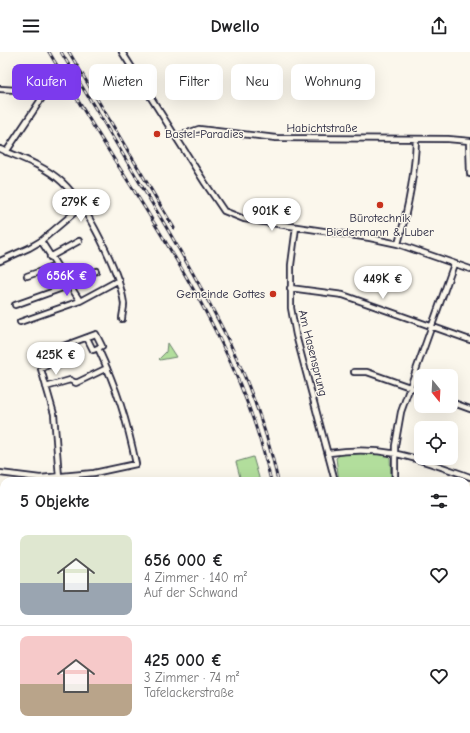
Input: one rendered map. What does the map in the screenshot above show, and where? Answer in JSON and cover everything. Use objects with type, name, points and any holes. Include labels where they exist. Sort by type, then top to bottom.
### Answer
[{"type":"street","points":[[123,53],[224,211],[244,219],[370,238],[398,244],[470,269]]},
{"type":"street","points":[[0,89],[12,89]]},
{"type":"street","points":[[6,152],[39,100]]},
{"type":"street","name":"Habichtstraße","points":[[176,137],[199,129],[276,138],[416,138],[470,141]]},
{"type":"street","points":[[398,244],[411,196],[415,171],[416,138]]},
{"type":"street","points":[[470,141],[470,174]]},
{"type":"street","points":[[0,149],[53,175],[70,191],[81,207],[115,269],[119,280],[124,306],[122,320]]},
{"type":"street","points":[[0,260],[24,251],[41,241],[81,207]]},
{"type":"street","name":"Am Hasensprung","points":[[296,227],[291,265],[291,308],[296,336],[329,453],[334,477]]},
{"type":"street","points":[[41,241],[80,301]]},
{"type":"street","points":[[50,257],[79,241]]},
{"type":"street","points":[[395,477],[395,452],[398,424],[431,325],[454,264]]},
{"type":"street","points":[[27,276],[56,266]]},
{"type":"street","points":[[15,304],[70,285],[96,271]]},
{"type":"street","points":[[20,322],[80,301],[119,280]]},
{"type":"street","points":[[290,288],[343,295],[470,340]]},
{"type":"street","points":[[87,338],[93,350],[102,346],[96,334],[50,350],[48,365],[41,369],[56,432],[59,477],[94,473],[136,464],[124,411],[98,348]]},
{"type":"street","points":[[46,387],[70,380],[76,383],[107,368]]},
{"type":"street","points":[[354,372],[366,372],[414,388]]},
{"type":"street","points":[[458,405],[470,409]]},
{"type":"street","points":[[329,453],[347,450],[372,449],[395,452],[470,477]]},
{"type":"street","points":[[0,473],[23,477]]},
{"type":"green space","points":[[167,343],[176,357],[160,360],[159,359],[166,352]]},
{"type":"green space","points":[[364,453],[388,455],[390,458],[391,477],[338,477],[336,458],[340,455]]},
{"type":"green space","points":[[253,457],[259,477],[240,477],[236,462]]},
{"type":"railway","points":[[49,52],[90,121],[176,258],[215,329],[247,403],[261,442],[270,477]]},
{"type":"railway","points":[[61,52],[178,247],[214,311],[245,376],[258,410],[277,477]]},
{"type":"railway","points":[[69,52],[174,228]]},
{"type":"place","name":"Bastel-Paradies","points":[[157,134]]},
{"type":"place","name":"Bürotechnik Biedermann & Luber","points":[[380,205]]},
{"type":"place","name":"Gemeinde Gottes","points":[[273,294]]}]
